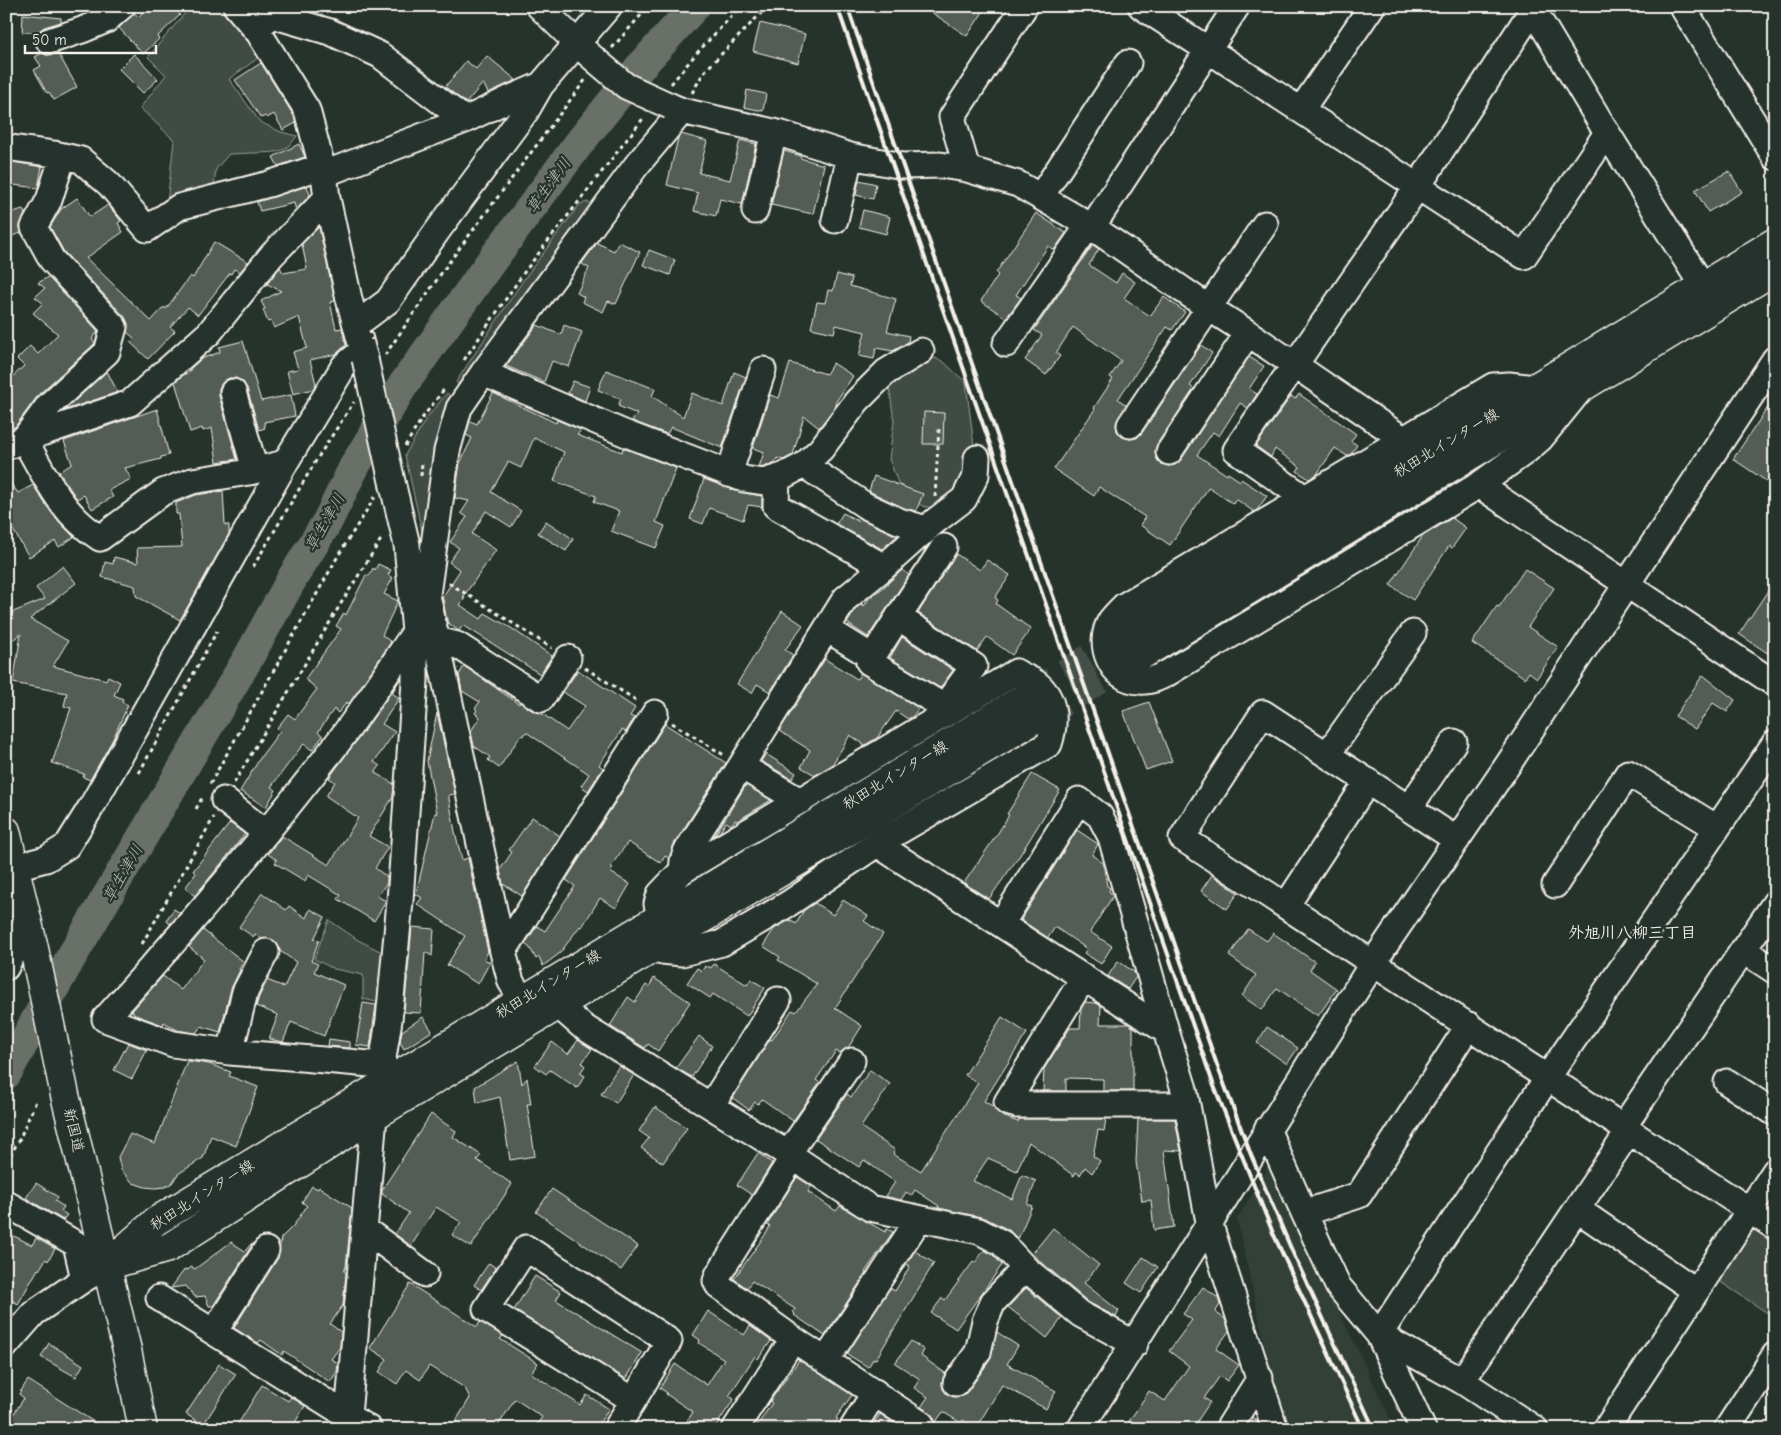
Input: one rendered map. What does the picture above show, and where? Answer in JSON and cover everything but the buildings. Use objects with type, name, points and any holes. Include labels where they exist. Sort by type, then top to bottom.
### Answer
[{"type":"main road","name":"秋田北インター線","points":[[1775,242],[1536,388],[1121,653],[1527,435],[1582,387],[1775,270]]},
{"type":"main road","name":"秋田北インター線","points":[[95,1272],[168,1248],[374,1116],[528,1010],[552,996],[654,947],[1034,706],[660,916],[552,996]]},
{"type":"main road","name":"新国道","points":[[6,831],[66,1095],[95,1272],[143,1429]]},
{"type":"main road","name":"秋田北インター線","points":[[95,1272],[156,1221],[380,1076],[528,1010]]},
{"type":"street","points":[[49,41],[106,20],[122,6]]},
{"type":"street","points":[[236,6],[256,29],[307,110],[402,525],[424,611],[503,952],[511,982],[528,1010]]},
{"type":"street","points":[[539,6],[582,48],[626,86],[676,109],[774,132],[850,156],[903,166],[940,165],[967,169],[1018,184],[1091,226],[1403,439]]},
{"type":"street","points":[[356,325],[388,301],[526,110],[541,86],[582,48],[609,6]]},
{"type":"street","points":[[967,169],[952,116],[1025,6]]},
{"type":"street","points":[[1141,6],[1524,256],[1607,133]]},
{"type":"street","points":[[1006,344],[1091,226],[1238,6]]},
{"type":"street","points":[[1301,110],[1372,6]]},
{"type":"street","points":[[1682,6],[1775,157]]},
{"type":"street","points":[[1306,498],[1236,450],[1418,186],[1534,7],[1607,133],[1702,285]]},
{"type":"street","points":[[256,29],[272,15],[330,32],[380,55],[465,120]]},
{"type":"street","points":[[1040,196],[1128,63]]},
{"type":"street","points":[[12,148],[81,160],[109,184],[147,229],[179,208],[268,184],[324,179],[465,120],[508,98],[541,86]]},
{"type":"street","points":[[348,1416],[374,1116],[389,1020],[400,901],[415,681],[450,440],[459,408],[676,109]]},
{"type":"street","points":[[755,211],[774,132]]},
{"type":"street","points":[[15,443],[49,404],[108,352],[114,327],[52,260],[34,227],[49,200],[63,156]]},
{"type":"street","points":[[835,220],[850,156]]},
{"type":"street","points":[[15,443],[130,403],[209,333],[272,255],[324,179]]},
{"type":"street","points":[[1130,425],[1265,224]]},
{"type":"street","points":[[1169,452],[1248,333]]},
{"type":"street","points":[[483,373],[624,433],[729,474],[744,479],[764,482],[804,465],[821,449],[857,401],[886,372],[921,351]]},
{"type":"street","points":[[15,867],[46,859],[67,846],[93,804],[285,463],[344,366],[356,356],[364,356]]},
{"type":"street","points":[[1080,1429],[1373,963],[1457,840],[1775,359]]},
{"type":"street","points":[[729,474],[763,370]]},
{"type":"street","points":[[1527,435],[1480,485],[1166,674],[1154,680],[1139,682],[1123,676],[1112,665],[1106,654],[1104,640],[1110,621],[1124,606],[1493,386],[1509,384],[1536,388]]},
{"type":"street","points":[[233,392],[256,470]]},
{"type":"street","points":[[584,430],[620,444],[624,433]]},
{"type":"street","points":[[15,443],[54,494],[84,528],[100,538],[163,492],[192,481],[285,463]]},
{"type":"street","points":[[682,871],[686,852],[845,600],[964,499],[976,474],[977,458]]},
{"type":"street","points":[[804,465],[866,506],[899,521],[916,526],[929,527]]},
{"type":"street","points":[[777,478],[776,506],[884,567]]},
{"type":"street","points":[[1480,485],[1775,684]]},
{"type":"street","points":[[944,548],[869,662],[947,709]]},
{"type":"street","points":[[424,611],[457,646],[541,700],[568,658]]},
{"type":"street","points":[[380,1076],[172,1044],[105,1019],[190,925],[340,739],[424,611]]},
{"type":"street","points":[[898,617],[974,666],[947,709]]},
{"type":"street","points":[[827,629],[872,658]]},
{"type":"street","points":[[1327,755],[1413,633]]},
{"type":"street","points":[[654,947],[662,951],[682,953],[722,943],[788,904],[877,844],[1050,744],[1054,729],[1053,710],[1046,692],[1036,683],[1016,672],[947,709],[800,801],[682,871],[660,894],[657,904],[660,916]]},
{"type":"street","points":[[503,952],[655,712]]},
{"type":"street","points":[[1457,840],[1263,713],[1182,838],[1775,1227]]},
{"type":"street","points":[[1409,808],[1454,742]]},
{"type":"street","points":[[1379,1336],[1548,1078],[1775,743]]},
{"type":"street","points":[[741,766],[800,801]]},
{"type":"street","points":[[1555,885],[1628,773],[1717,828]]},
{"type":"street","points":[[1286,906],[1368,781]]},
{"type":"street","points":[[224,800],[266,833]]},
{"type":"street","points":[[1001,924],[1079,800],[1100,816],[1111,837],[1187,1105],[1209,1222],[1275,1429]]},
{"type":"street","points":[[877,844],[1166,1031]]},
{"type":"street","points":[[1462,1382],[1577,1209],[1626,1129],[1775,903]]},
{"type":"street","points":[[6,967],[30,932]]},
{"type":"street","points":[[1743,950],[1775,971]]},
{"type":"street","points":[[230,1052],[245,992],[266,952]]},
{"type":"street","points":[[1084,977],[1008,1102],[1016,1105],[1187,1105]]},
{"type":"street","points":[[552,996],[582,1026],[790,1155],[870,1208],[979,1231],[1002,1244],[1025,1268],[1080,1314],[1135,1344]]},
{"type":"street","points":[[711,1106],[778,1000]]},
{"type":"street","points":[[1304,1213],[1359,1195],[1469,1026]]},
{"type":"street","points":[[852,1061],[790,1155],[716,1281],[718,1285],[793,1339],[921,1424],[917,1429]]},
{"type":"street","points":[[1727,1082],[1775,1113]]},
{"type":"street","points":[[1267,1129],[1338,1286],[1379,1336],[1423,1429]]},
{"type":"street","points":[[1606,1429],[1775,1171]]},
{"type":"street","points":[[6,1207],[8,1204],[76,1244],[95,1272],[34,1313],[6,1346]]},
{"type":"street","points":[[1577,1209],[1696,1291]]},
{"type":"street","points":[[826,1360],[919,1219]]},
{"type":"street","points":[[364,1229],[425,1274]]},
{"type":"street","points":[[616,1429],[634,1400],[669,1341],[526,1248],[486,1309],[634,1400]]},
{"type":"street","points":[[214,1332],[266,1250]]},
{"type":"street","points":[[956,1383],[978,1352],[985,1322],[993,1302],[1025,1268]]},
{"type":"street","points":[[160,1298],[369,1429]]},
{"type":"street","points":[[1379,1336],[1462,1382],[1535,1429]]},
{"type":"street","points":[[735,1429],[793,1339]]},
{"type":"street","points":[[1727,1429],[1775,1355]]},
{"type":"street","points":[[1228,1429],[1260,1378]]},
{"type":"street","points":[[852,1429],[875,1392]]},
{"type":"path","points":[[676,109],[704,72],[768,6]]},
{"type":"path","points":[[929,527],[939,442],[937,431]]},
{"type":"path","points":[[932,448],[937,448]]},
{"type":"path","points":[[139,951],[224,800],[334,613],[380,541],[402,525]]},
{"type":"path","points":[[424,611],[568,658],[741,766]]},
{"type":"path","points":[[6,1163],[19,1140],[37,1100]]},
{"type":"shaded area","points":[[191,6],[220,6],[261,56],[229,79],[260,122],[281,132],[297,136],[288,147],[278,151],[229,154],[216,169],[213,193],[167,204],[174,140],[140,108],[166,75],[148,57]]},
{"type":"shaded area","points":[[588,202],[596,209],[461,387],[456,382],[524,279],[580,204]]},
{"type":"shaded area","points":[[932,357],[944,362],[966,383],[974,446],[959,493],[945,510],[922,506],[900,488],[889,459],[894,421],[889,386],[897,373]]},
{"type":"shaded area","points":[[447,393],[457,402],[423,536],[405,455],[426,419]]},
{"type":"shaded area","points":[[329,920],[358,940],[382,952],[381,1003],[363,999],[363,975],[334,969],[314,959]]},
{"type":"shaded area","points":[[1270,1165],[1395,1429],[1283,1429],[1237,1219]]},
{"type":"shaded area","points":[[1754,1225],[1775,1239],[1775,1318],[1716,1279]]},
{"type":"waterway","name":"草生津川","points":[[6,1074],[69,961],[327,522],[354,467],[403,385],[492,260],[580,142],[641,66],[695,6]]},
{"type":"tunnel","points":[[1029,695],[1115,642]]},
{"type":"tunnel","points":[[1040,716],[1127,664]]},
{"type":"railway","points":[[837,6],[1214,1086],[1273,1233],[1363,1429]]},
{"type":"railway","points":[[847,6],[1217,1065],[1251,1155],[1293,1253],[1374,1429]]},
{"type":"district","name":"外旭川八柳三丁目","points":[[1632,932]]}]
